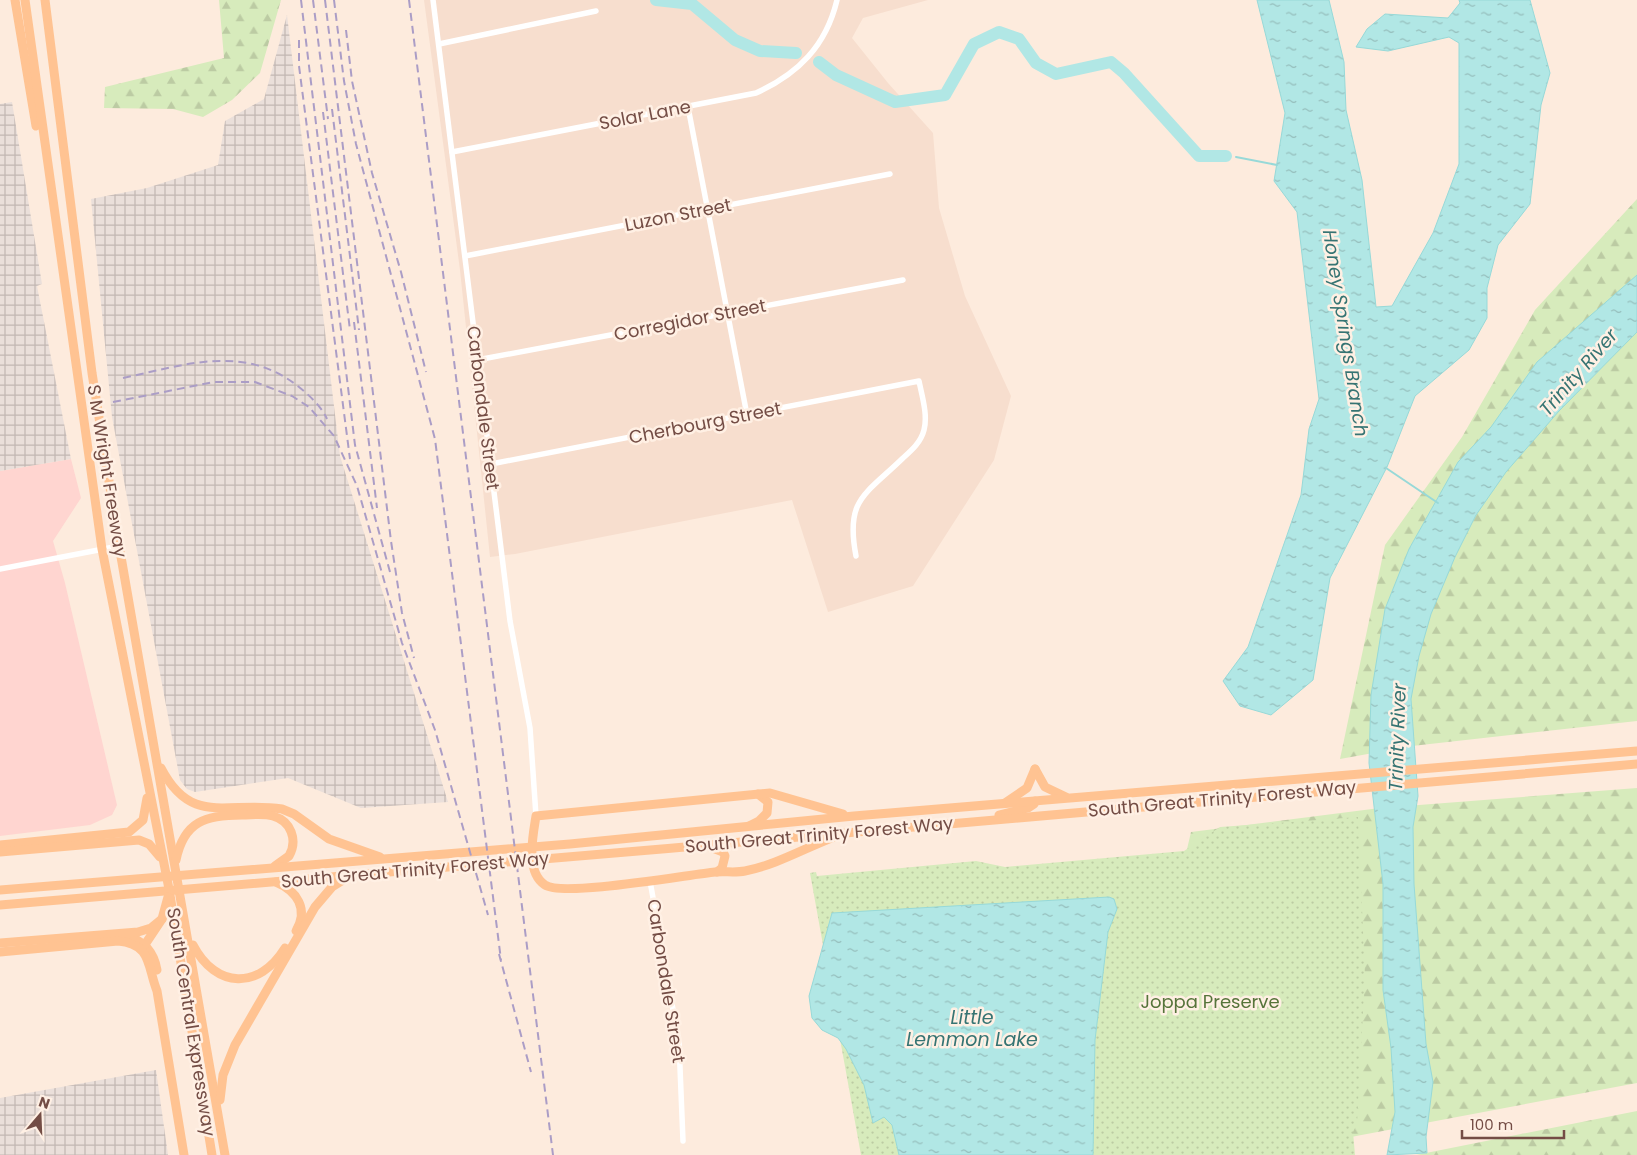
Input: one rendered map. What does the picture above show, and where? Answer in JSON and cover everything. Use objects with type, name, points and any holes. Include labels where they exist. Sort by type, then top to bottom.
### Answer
[{"type":"main road","points":[[16,0],[42,160],[48,172]]},
{"type":"main road","name":"S M Wright Freeway","points":[[25,0],[102,549],[169,889]]},
{"type":"main road","name":"S M Wright Freeway","points":[[45,0],[92,373],[119,546],[189,939]]},
{"type":"main road","name":"South Great Trinity Forest Way","points":[[0,889],[12,890],[436,856],[854,816],[1637,751]]},
{"type":"main road","points":[[156,758],[173,789],[190,803],[206,807],[276,808],[289,811],[329,839],[349,848],[385,859]]},
{"type":"main road","name":"South Great Trinity Forest Way","points":[[1,905],[571,858],[988,819],[1637,764]]},
{"type":"main road","points":[[1003,803],[1027,788],[1035,769],[1045,787],[1068,798]]},
{"type":"main road","points":[[0,845],[130,832],[136,828],[146,814],[148,785]]},
{"type":"main road","points":[[744,828],[759,821],[768,813],[768,802],[758,794]]},
{"type":"main road","points":[[846,833],[760,867],[744,871],[717,872],[567,889],[545,885],[539,879],[534,867],[532,837],[536,816],[758,794],[778,795],[819,809],[854,816]]},
{"type":"main road","points":[[988,819],[1011,810],[1028,808],[1036,801]]},
{"type":"main road","points":[[175,865],[185,835],[202,820],[218,815],[267,815],[284,822],[292,833],[293,839],[289,856],[284,862],[271,868]]},
{"type":"main road","points":[[0,852],[139,840],[154,848],[162,860]]},
{"type":"main road","points":[[708,846],[723,852],[725,856],[722,868],[717,872]]},
{"type":"main road","points":[[220,1123],[223,1075],[235,1045],[315,908],[332,887],[351,876]]},
{"type":"main road","points":[[189,939],[206,966],[215,972],[234,979],[262,974],[276,962],[301,919],[301,904],[298,898],[285,886],[276,882]]},
{"type":"main road","points":[[143,948],[162,920],[169,889]]},
{"type":"main road","name":"South Central Expressway","points":[[169,889],[212,1155]]},
{"type":"main road","points":[[0,943],[9,944],[123,934],[151,928],[162,920]]},
{"type":"main road","points":[[123,934],[135,938],[143,948],[157,990],[184,1155]]},
{"type":"main road","name":"South Central Expressway","points":[[189,939],[225,1155]]},
{"type":"main road","points":[[0,952],[118,941],[143,948]]},
{"type":"street","name":"Carbondale Street","points":[[433,0],[510,621],[530,728],[536,816]]},
{"type":"street","name":"Solar Lane","points":[[452,152],[756,93],[777,83],[796,70],[820,42],[827,29],[837,0]]},
{"type":"street","points":[[439,44],[596,11]]},
{"type":"street","points":[[688,107],[747,415]]},
{"type":"street","name":"Luzon Street","points":[[465,256],[890,174]]},
{"type":"street","name":"Corregidor Street","points":[[477,360],[903,280]]},
{"type":"street","name":"Cherbourg Street","points":[[491,464],[919,381],[925,417],[924,430],[914,448],[859,501],[852,522],[856,556]]},
{"type":"street","points":[[0,569],[119,546]]},
{"type":"street","name":"Carbondale Street","points":[[650,881],[679,1043],[683,1141]]},
{"type":"shaded area","points":[[424,0],[928,0],[863,18],[852,38],[888,83],[933,133],[939,208],[965,296],[1011,396],[994,460],[913,586],[828,612],[792,500],[515,554],[490,557],[460,270]]},
{"type":"shaded area","points":[[287,15],[340,456],[448,802],[361,808],[288,778],[195,792],[187,789],[180,780],[112,417],[91,199],[147,188],[218,165],[225,121],[264,99]]},
{"type":"shaded area","points":[[12,102],[42,284],[37,286],[71,459],[0,471],[0,104]]},
{"type":"shaded area","points":[[71,459],[81,498],[53,541],[65,583],[117,805],[112,815],[90,825],[0,836],[0,471]]},
{"type":"shaded area","points":[[156,1070],[168,1155],[0,1155],[0,1098]]},
{"type":"green space","points":[[219,0],[281,0],[260,73],[232,100],[203,117],[173,109],[104,108],[105,87],[224,58]]},
{"type":"green space","points":[[1637,199],[1637,721],[1412,746],[1340,759],[1385,545],[1462,437],[1535,310]]},
{"type":"green space","points":[[1637,788],[1637,1083],[1255,1155],[1116,1155],[1191,832],[1380,808]]},
{"type":"green space","name":"Joppa Preserve","points":[[1358,817],[1365,976],[1357,1124],[1353,1132],[1355,1155],[861,1155],[810,873],[816,872],[817,876],[976,861],[1005,867],[1184,851],[1220,827]]},
{"type":"green space","points":[[1637,1111],[1637,1155],[1416,1155]]},
{"type":"water","points":[[1257,0],[1329,0],[1344,62],[1346,110],[1362,180],[1376,307],[1392,306],[1433,233],[1459,164],[1459,43],[1449,37],[1388,51],[1356,47],[1367,29],[1385,14],[1448,18],[1460,3],[1459,0],[1530,0],[1550,73],[1541,105],[1530,204],[1498,245],[1487,288],[1487,318],[1469,350],[1415,396],[1387,467],[1330,578],[1313,680],[1271,715],[1240,706],[1223,681],[1248,647],[1301,495],[1309,429],[1319,399],[1297,212],[1274,181],[1285,113]]},
{"type":"water","name":"Trinity River","points":[[1637,275],[1637,332],[1559,411],[1506,472],[1476,515],[1455,557],[1431,614],[1419,656],[1411,699],[1418,796],[1413,827],[1414,884],[1426,1044],[1433,1082],[1426,1137],[1427,1153],[1387,1155],[1395,1112],[1391,1048],[1383,990],[1383,884],[1369,763],[1371,695],[1385,609],[1409,549],[1458,462],[1491,427],[1537,362]]},
{"type":"water","name":"Little Lemmon Lake","points":[[1109,897],[1114,899],[1117,909],[1108,932],[1095,1040],[1093,1155],[899,1155],[892,1125],[884,1117],[873,1123],[864,1085],[846,1049],[838,1038],[822,1030],[812,1018],[809,996],[832,913]]},
{"type":"waterway","name":"Honey Springs Branch","points":[[656,0],[692,4],[735,40],[760,51],[796,53]]},
{"type":"waterway","name":"Honey Springs Branch","points":[[819,62],[836,75],[895,102],[945,95],[974,44],[999,32],[1019,39],[1036,63],[1056,74],[1111,62],[1124,73],[1199,156],[1226,156]]},
{"type":"waterway","name":"Honey Springs Branch","points":[[1236,157],[1277,165]]},
{"type":"waterway","name":"Honey Springs Branch","points":[[1386,468],[1438,503]]},
{"type":"railway","points":[[301,0],[355,445],[390,572]]},
{"type":"railway","points":[[313,0],[328,119]]},
{"type":"railway","points":[[325,0],[391,541],[402,613],[414,658]]},
{"type":"railway","points":[[334,0],[344,81],[356,144],[435,439],[501,960]]},
{"type":"railway","points":[[409,0],[553,1155]]},
{"type":"railway","points":[[346,30],[352,81],[372,173],[401,272],[426,372]]},
{"type":"railway","points":[[299,40],[299,66],[350,459]]},
{"type":"railway","points":[[332,109],[359,330]]},
{"type":"railway","points":[[323,112],[350,330]]},
{"type":"railway","points":[[354,322],[377,508]]},
{"type":"railway","points":[[123,378],[214,361],[235,361],[257,365],[278,373],[299,387],[315,402],[327,419]]},
{"type":"railway","points":[[113,402],[214,382],[255,382],[292,396],[309,407],[334,436],[357,486],[402,643],[435,730],[488,915]]},
{"type":"railway","points":[[499,954],[531,1072]]}]
